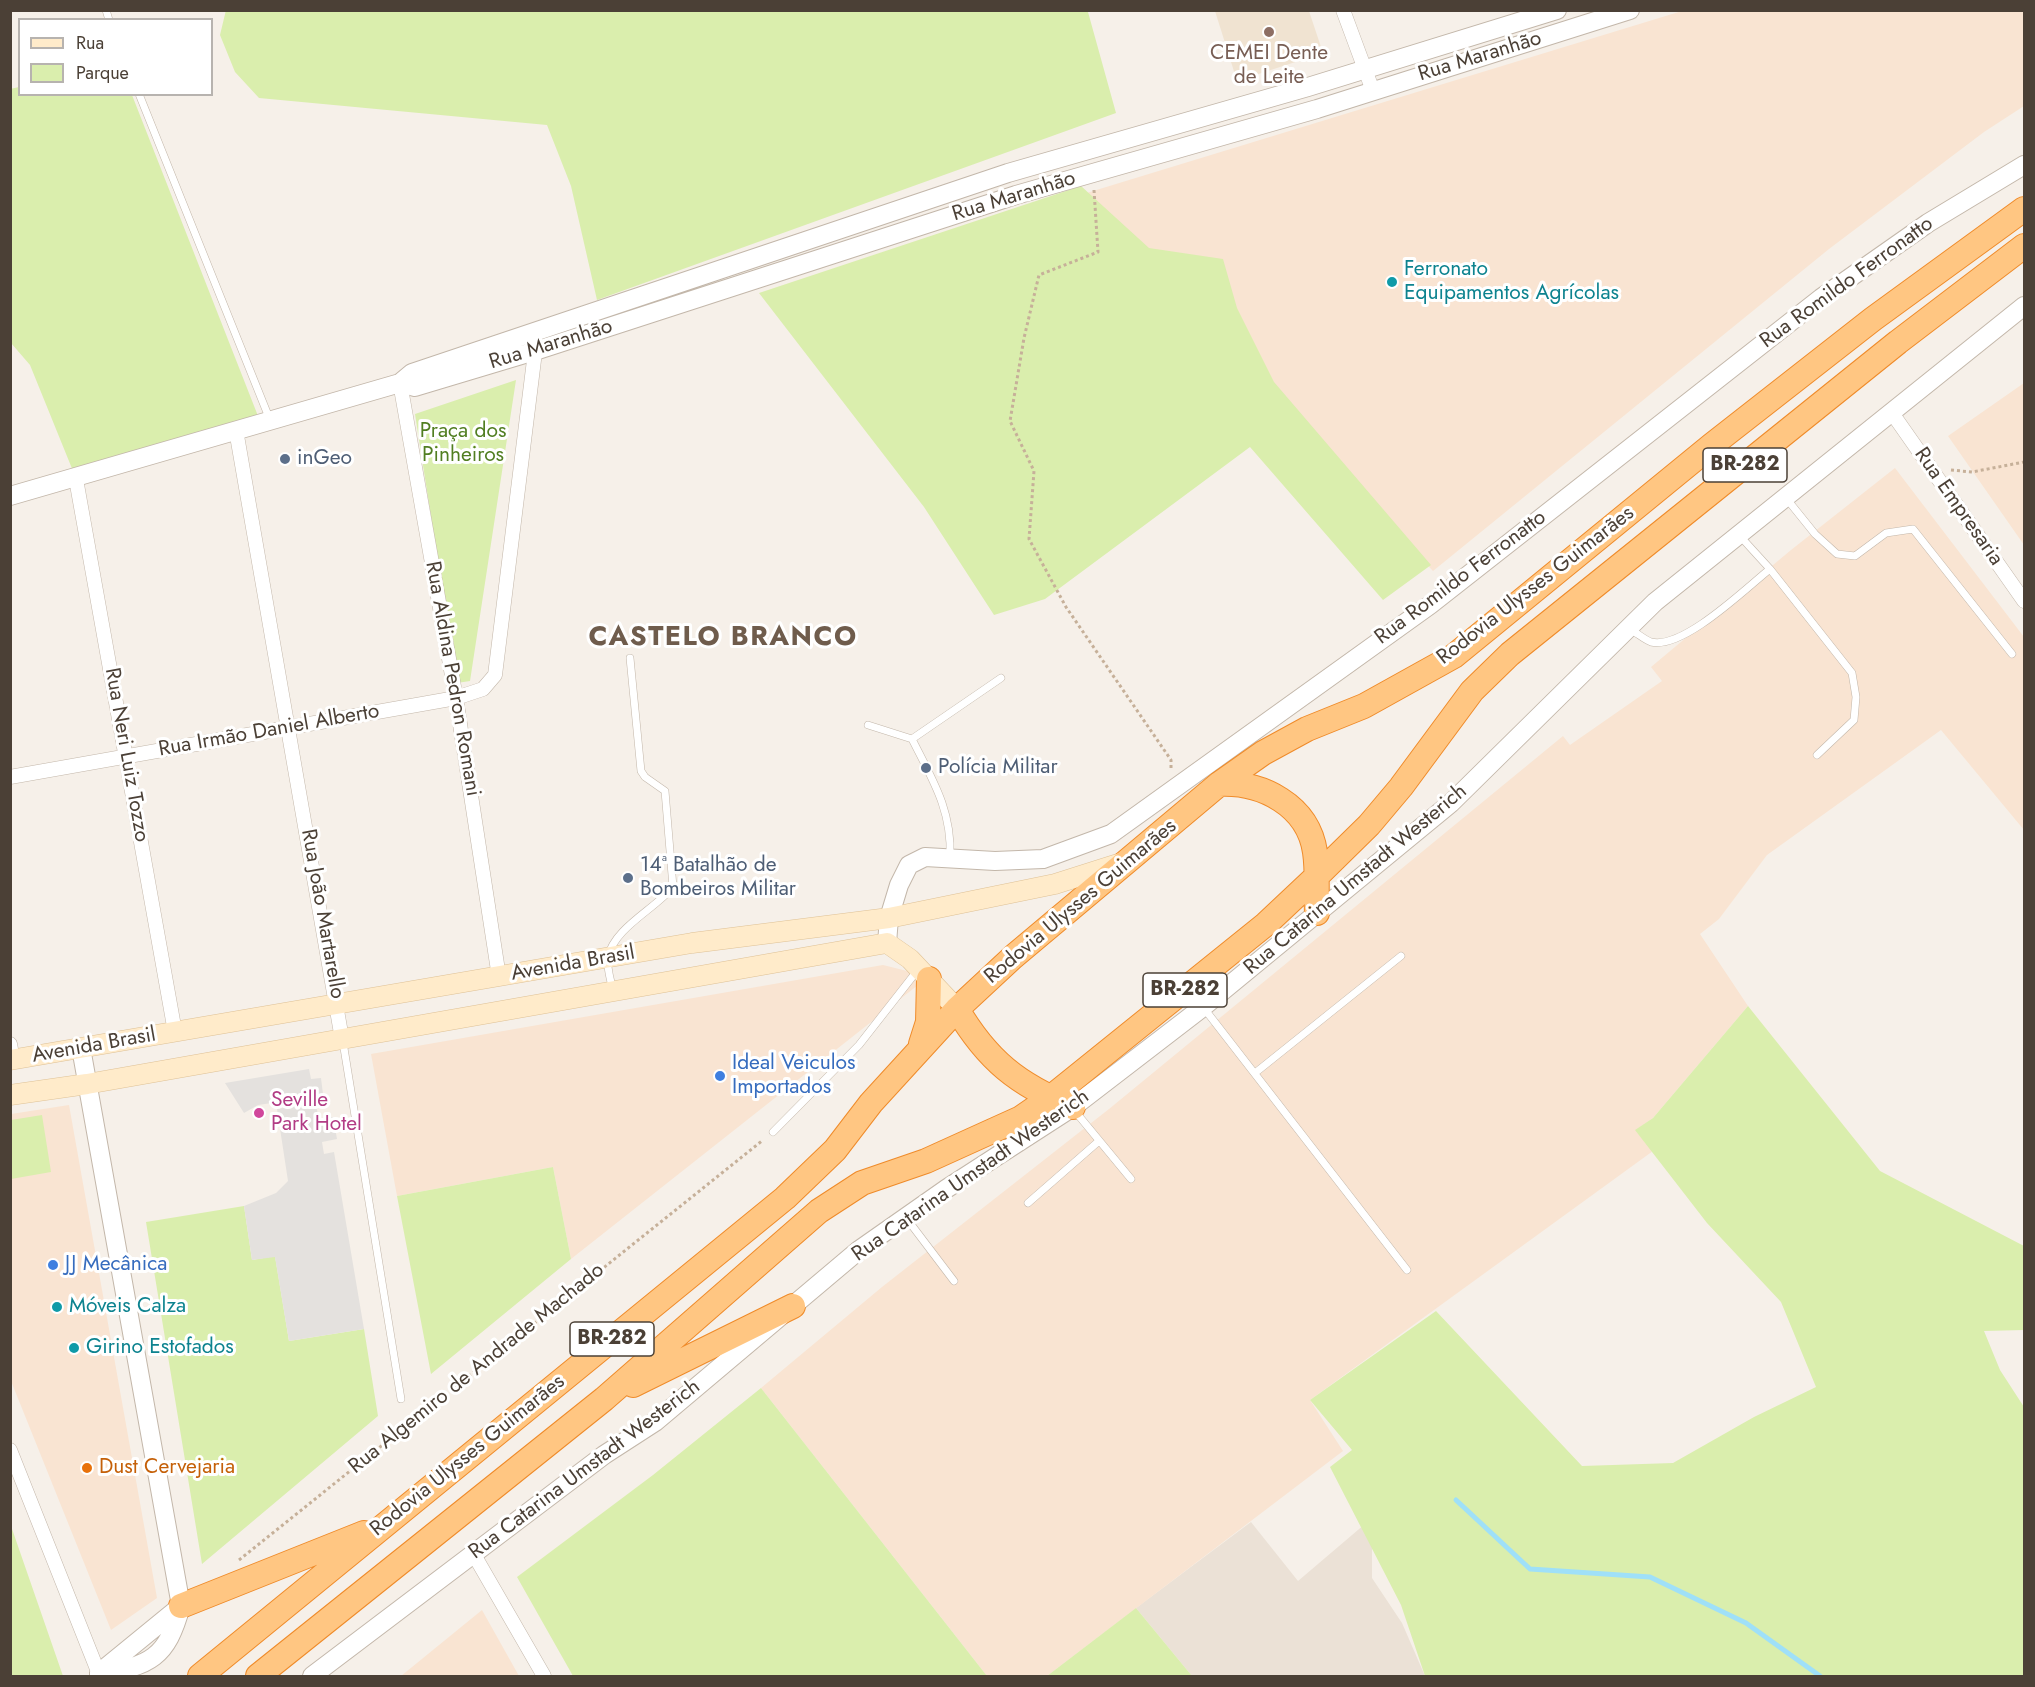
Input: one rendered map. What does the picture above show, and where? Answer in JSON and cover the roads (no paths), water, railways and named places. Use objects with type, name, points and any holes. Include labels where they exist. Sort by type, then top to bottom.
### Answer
[{"type":"highway","name":"Rodovia Ulysses Guimarães","points":[[200,1677],[785,1198],[835,1150],[871,1103],[957,1009],[1012,957],[1219,784],[1263,753],[1307,729],[1364,706],[1454,656],[1712,445],[1874,319],[2025,209]]},
{"type":"highway","name":"Rodovia Ulysses Guimarães","points":[[258,1677],[604,1399],[819,1211],[862,1183],[926,1161],[1021,1118],[1050,1098],[1266,924],[1369,825],[1401,787],[1472,691],[1510,654],[1888,350],[2025,246]]},
{"type":"highway","points":[[1219,784],[1237,783],[1260,788],[1278,797],[1293,809],[1307,828],[1315,851],[1317,913]]},
{"type":"highway","points":[[920,1048],[928,1022],[925,974]]},
{"type":"highway","points":[[957,1009],[974,1037],[996,1062],[1021,1083],[1073,1107]]},
{"type":"highway","points":[[604,1399],[793,1306]]},
{"type":"highway","points":[[181,1606],[385,1524]]},
{"type":"main road","name":"Avenida Brasil","points":[[11,1055],[81,1048],[692,943],[890,918],[1055,884],[1132,859]]},
{"type":"main road","name":"Avenida Brasil","points":[[10,1095],[87,1084],[887,943]]},
{"type":"main road","points":[[887,943],[925,974],[957,1009]]},
{"type":"street","points":[[1343,10],[1373,91]]},
{"type":"street","name":"Rua Maranhão","points":[[10,496],[76,479],[400,383],[412,373],[843,226],[1008,173],[1365,69],[1557,10]]},
{"type":"street","name":"Rua Maranhão","points":[[400,383],[415,387],[535,351],[1016,195],[1373,91],[1630,10]]},
{"type":"street","points":[[1481,34],[1488,55]]},
{"type":"street","points":[[1168,127],[1176,149]]},
{"type":"street","name":"Rua Romildo Ferronatto","points":[[887,943],[890,918],[903,873],[909,865],[925,857],[950,860],[1043,859],[1111,834],[1430,605],[1821,298],[1928,223],[2025,165]]},
{"type":"street","points":[[1008,173],[1016,195]]},
{"type":"street","points":[[843,226],[850,248]]},
{"type":"street","points":[[612,304],[618,324]]},
{"type":"street","name":"Rua Catarina Umstadt Westerich","points":[[312,1677],[604,1455],[655,1422],[859,1251],[905,1217],[1073,1107],[1203,1007],[1451,803],[1655,602],[2025,306]]},
{"type":"street","name":"Rua Irmão Daniel Alberto","points":[[10,777],[456,698],[483,689],[495,675],[538,330]]},
{"type":"street","name":"Rua Aldina Pedron Romani","points":[[400,383],[456,698],[499,977]]},
{"type":"street","name":"Rua Empresaria","points":[[1892,413],[2025,601]]},
{"type":"street","name":"Rua João Martarello","points":[[236,430],[290,728],[342,1039]]},
{"type":"street","name":"Rua Neri Luiz Tozzo","points":[[76,479],[175,1032]]},
{"type":"street","points":[[10,1450],[97,1675],[134,1669],[149,1661],[164,1647],[174,1631],[181,1606],[81,1048]]},
{"type":"street","points":[[473,1553],[544,1677]]},
{"type":"lane","points":[[140,96],[270,420]]},
{"type":"lane","points":[[1786,498],[1815,534],[1837,554],[1855,556],[1886,533],[1913,529],[2012,654]]},
{"type":"lane","points":[[1739,535],[1770,569],[1852,673],[1856,697],[1854,720],[1817,755]]},
{"type":"lane","points":[[1629,628],[1651,642],[1665,641],[1687,634],[1770,569]]},
{"type":"lane","points":[[613,990],[608,957],[619,937],[631,923],[664,899],[673,887],[665,791],[645,777],[641,771],[630,658]]},
{"type":"lane","points":[[912,739],[1001,678]]},
{"type":"lane","points":[[868,725],[912,739],[940,794],[949,820],[950,860]]},
{"type":"lane","points":[[1255,1073],[1401,956]]},
{"type":"lane","points":[[773,1132],[925,974]]},
{"type":"lane","points":[[1203,1007],[1407,1270]]},
{"type":"lane","name":"Rua João Martarello","points":[[342,1039],[401,1399]]},
{"type":"lane","points":[[1073,1107],[1131,1179]]},
{"type":"lane","points":[[1028,1203],[1099,1141]]},
{"type":"lane","points":[[905,1217],[954,1281]]},
{"type":"waterway","points":[[1456,1500],[1530,1569],[1650,1577],[1746,1623],[1820,1676]]},
{"type":"place","name":"CEMEI Dente de Leite","points":[[1269,32]]},
{"type":"place","name":"Ferronato Equipamentos Agrícolas","points":[[1392,282]]},
{"type":"place","name":"inGeo","points":[[285,459]]},
{"type":"place","name":"Polícia Militar","points":[[926,768]]},
{"type":"place","name":"14ª Batalhão de Bombeiros Militar","points":[[628,878]]},
{"type":"place","name":"Ideal Veiculos Importados","points":[[720,1076]]},
{"type":"place","name":"Seville Park Hotel","points":[[259,1113]]},
{"type":"place","name":"JJ Mecânica","points":[[53,1265]]},
{"type":"place","name":"Móveis Calza","points":[[57,1307]]},
{"type":"place","name":"Girino Estofados","points":[[74,1348]]},
{"type":"place","name":"Dust Cervejaria","points":[[87,1468]]},
{"type":"district","name":"CASTELO BRANCO","points":[[723,638]]},
{"type":"park label","name":"Praça dos Pinheiros","points":[[463,444]]}]
